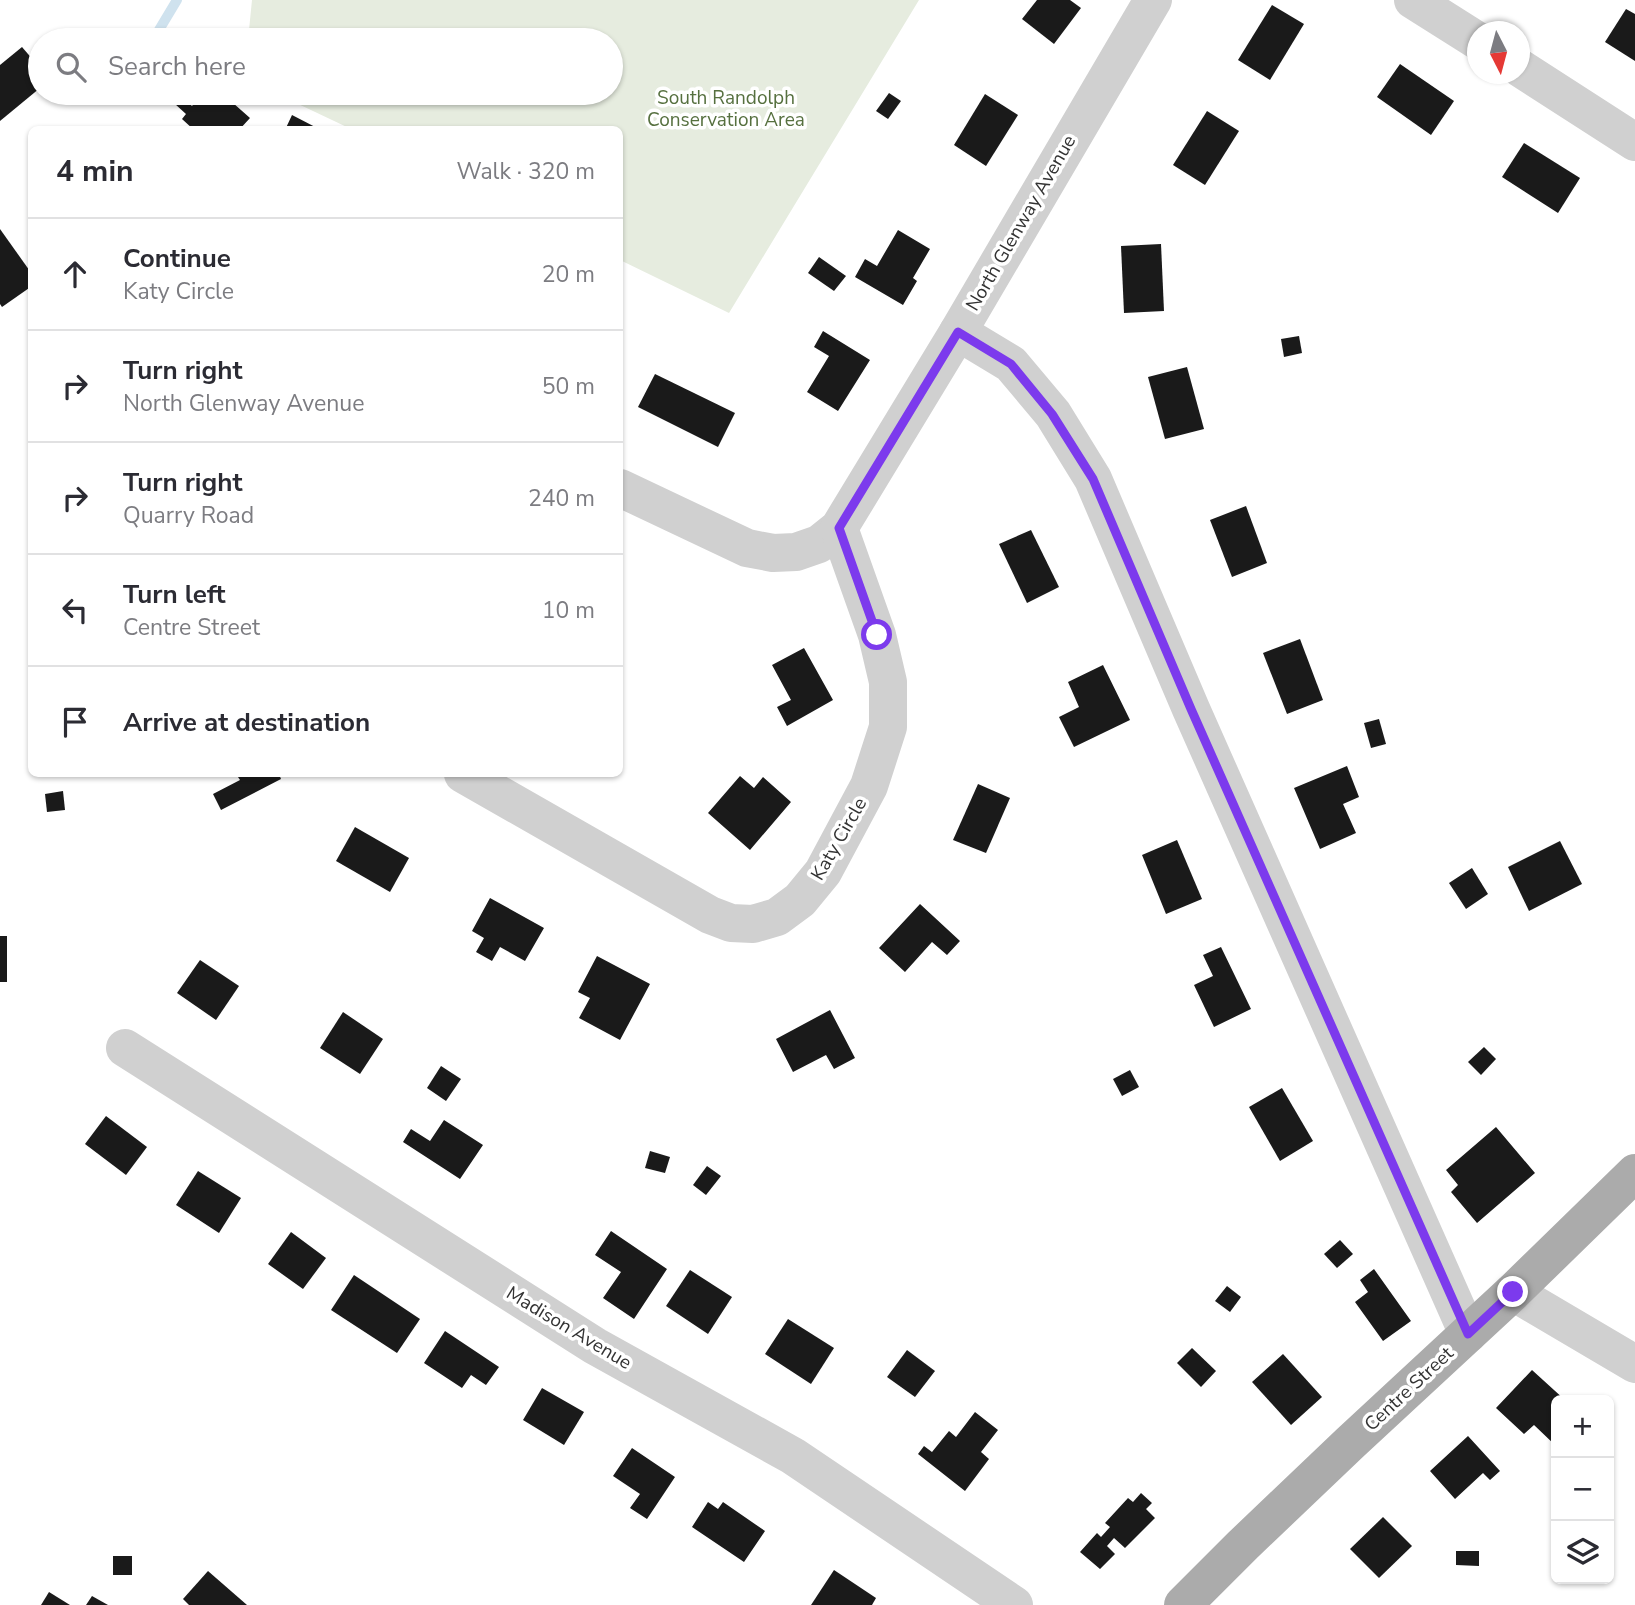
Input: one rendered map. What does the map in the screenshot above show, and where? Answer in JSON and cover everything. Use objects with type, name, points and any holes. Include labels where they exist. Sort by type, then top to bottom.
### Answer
[{"type":"main road","name":"Centre Street","points":[[1183,1605],[1340,1452],[1513,1292],[1635,1173]]},
{"type":"street","name":"North Glenway Avenue","points":[[623,489],[747,548],[773,553],[796,552],[819,544],[839,528],[1153,0]]},
{"type":"street","points":[[1413,0],[1467,34]]},
{"type":"street","points":[[1530,74],[1635,142]]},
{"type":"street","points":[[958,332],[1011,364],[1052,414],[1093,479],[1191,709],[1468,1334]]},
{"type":"street","name":"Katy Circle","points":[[468,777],[710,915],[731,923],[752,925],[777,917],[800,900],[823,872],[869,786],[888,727],[886,671],[877,635],[839,528]]},
{"type":"street","name":"Madison Avenue","points":[[125,1048],[595,1346],[793,1457],[1014,1605]]},
{"type":"street","points":[[1513,1292],[1635,1363]]},
{"type":"green space","name":"South Randolph Conservation Area","points":[[252,0],[919,0],[729,313],[623,261],[623,126],[345,126],[300,105],[623,105],[623,28],[249,28]]},
{"type":"building","points":[[1037,0],[1070,0],[1081,8],[1054,44],[1022,19]]},
{"type":"building","points":[[1272,5],[1304,24],[1270,80],[1238,60]]},
{"type":"building","points":[[1626,9],[1635,14],[1635,61],[1605,42]]},
{"type":"building","points":[[22,47],[28,54],[28,98],[0,121],[0,65]]},
{"type":"building","points":[[1400,64],[1454,101],[1431,135],[1377,97]]},
{"type":"building","points":[[889,93],[901,101],[888,119],[876,111]]},
{"type":"building","points":[[985,94],[1018,115],[986,166],[954,145]]},
{"type":"building","points":[[176,105],[235,105],[250,118],[243,126],[190,126],[182,119],[186,114]]},
{"type":"building","points":[[1207,111],[1239,131],[1205,185],[1173,165]]},
{"type":"building","points":[[292,115],[313,126],[287,126]]},
{"type":"building","points":[[1524,143],[1580,178],[1558,213],[1502,177]]},
{"type":"building","points":[[0,229],[28,268],[28,289],[2,307]]},
{"type":"building","points":[[898,230],[930,249],[913,278],[917,281],[903,305],[855,277],[865,259],[877,266]]},
{"type":"building","points":[[1161,244],[1164,311],[1124,313],[1121,246]]},
{"type":"building","points":[[819,257],[846,276],[834,291],[808,273]]},
{"type":"building","points":[[823,331],[870,360],[838,411],[807,392],[829,356],[814,347]]},
{"type":"building","points":[[1299,336],[1302,353],[1284,357],[1281,339]]},
{"type":"building","points":[[1187,367],[1204,429],[1165,439],[1148,377]]},
{"type":"building","points":[[655,374],[735,413],[718,447],[638,407]]},
{"type":"building","points":[[1246,506],[1267,563],[1232,577],[1210,520]]},
{"type":"building","points":[[1031,530],[1059,587],[1027,603],[999,544]]},
{"type":"building","points":[[1300,639],[1323,700],[1287,714],[1263,653]]},
{"type":"building","points":[[804,648],[833,700],[787,726],[777,707],[791,700],[772,665]]},
{"type":"building","points":[[1103,665],[1130,720],[1074,747],[1059,717],[1079,707],[1068,682]]},
{"type":"building","points":[[1379,719],[1386,744],[1371,748],[1364,723]]},
{"type":"building","points":[[1347,766],[1359,797],[1343,804],[1356,833],[1320,849],[1294,788]]},
{"type":"building","points":[[740,776],[754,788],[763,777],[791,802],[750,850],[708,813]]},
{"type":"building","points":[[238,777],[281,779],[221,810],[213,794],[240,780]]},
{"type":"building","points":[[978,784],[1010,798],[986,853],[953,840]]},
{"type":"building","points":[[63,791],[65,810],[47,812],[45,794]]},
{"type":"building","points":[[355,827],[409,858],[390,892],[336,861]]},
{"type":"building","points":[[1177,840],[1202,899],[1166,914],[1142,855]]},
{"type":"building","points":[[1560,841],[1582,884],[1529,911],[1508,867]]},
{"type":"building","points":[[1472,868],[1488,894],[1466,909],[1449,883]]},
{"type":"building","points":[[490,898],[544,928],[525,961],[500,947],[492,961],[476,952],[484,938],[472,931]]},
{"type":"building","points":[[920,904],[960,941],[947,955],[932,942],[905,972],[879,948]]},
{"type":"building","points":[[0,936],[7,936],[7,982],[0,982]]},
{"type":"building","points":[[1221,947],[1251,1009],[1214,1027],[1194,985],[1213,976],[1203,955]]},
{"type":"building","points":[[597,956],[650,984],[620,1040],[579,1018],[590,998],[578,992]]},
{"type":"building","points":[[200,960],[239,986],[216,1020],[177,993]]},
{"type":"building","points":[[830,1010],[855,1058],[834,1069],[826,1055],[793,1072],[776,1039]]},
{"type":"building","points":[[343,1012],[383,1039],[360,1074],[320,1048]]},
{"type":"building","points":[[1484,1047],[1496,1059],[1481,1075],[1468,1062]]},
{"type":"building","points":[[441,1066],[461,1079],[446,1101],[427,1088]]},
{"type":"building","points":[[1130,1070],[1139,1087],[1122,1096],[1113,1079]]},
{"type":"building","points":[[1282,1088],[1313,1141],[1280,1161],[1249,1107]]},
{"type":"building","points":[[106,1116],[147,1147],[126,1175],[85,1144]]},
{"type":"building","points":[[444,1120],[483,1145],[460,1179],[403,1142],[411,1129],[430,1141]]},
{"type":"building","points":[[1496,1127],[1535,1173],[1477,1223],[1451,1192],[1458,1185],[1446,1170]]},
{"type":"building","points":[[650,1151],[670,1157],[665,1173],[645,1168]]},
{"type":"building","points":[[707,1166],[721,1176],[706,1195],[693,1185]]},
{"type":"building","points":[[198,1171],[241,1198],[219,1233],[176,1205]]},
{"type":"building","points":[[611,1231],[667,1269],[634,1319],[603,1298],[621,1272],[595,1255]]},
{"type":"building","points":[[291,1232],[326,1258],[303,1289],[268,1264]]},
{"type":"building","points":[[1340,1240],[1353,1254],[1337,1268],[1324,1254]]},
{"type":"building","points":[[1374,1269],[1411,1321],[1383,1341],[1355,1302],[1368,1292],[1360,1280]]},
{"type":"building","points":[[690,1270],[732,1297],[708,1334],[666,1306]]},
{"type":"building","points":[[354,1275],[420,1319],[397,1353],[331,1310]]},
{"type":"building","points":[[1227,1286],[1241,1297],[1230,1312],[1215,1301]]},
{"type":"building","points":[[788,1319],[834,1348],[811,1384],[765,1354]]},
{"type":"building","points":[[445,1331],[499,1367],[486,1385],[471,1375],[462,1388],[424,1363]]},
{"type":"building","points":[[1192,1348],[1216,1371],[1201,1387],[1177,1363]]},
{"type":"building","points":[[907,1350],[935,1371],[915,1397],[887,1377]]},
{"type":"building","points":[[1283,1354],[1322,1397],[1291,1425],[1252,1382]]},
{"type":"building","points":[[1532,1370],[1560,1395],[1551,1395],[1551,1441],[1534,1425],[1524,1434],[1496,1408]]},
{"type":"building","points":[[542,1388],[584,1412],[564,1445],[523,1420]]},
{"type":"building","points":[[975,1412],[998,1430],[981,1452],[989,1459],[965,1491],[918,1454],[924,1446],[932,1452],[949,1431],[956,1437]]},
{"type":"building","points":[[1468,1436],[1500,1471],[1490,1480],[1483,1473],[1455,1499],[1430,1471]]},
{"type":"building","points":[[632,1448],[675,1477],[647,1519],[630,1508],[640,1494],[613,1476]]},
{"type":"building","points":[[1141,1493],[1152,1503],[1146,1509],[1155,1518],[1125,1548],[1114,1538],[1107,1546],[1115,1554],[1100,1569],[1080,1552],[1097,1533],[1101,1537],[1110,1527],[1105,1523],[1128,1498],[1133,1502]]},
{"type":"building","points":[[708,1502],[718,1509],[723,1502],[765,1531],[744,1562],[692,1527]]},
{"type":"building","points":[[1383,1517],[1412,1546],[1379,1578],[1350,1549]]},
{"type":"building","points":[[1456,1551],[1479,1551],[1479,1566],[1456,1565]]},
{"type":"building","points":[[113,1556],[132,1556],[132,1575],[113,1575]]},
{"type":"building","points":[[834,1570],[876,1598],[872,1605],[811,1605]]},
{"type":"building","points":[[208,1571],[247,1605],[189,1605],[183,1599]]},
{"type":"building","points":[[49,1592],[70,1605],[41,1605]]},
{"type":"building","points":[[92,1596],[108,1605],[86,1605]]},
{"type":"waterway","points":[[160,28],[177,0]]},
{"type":"route","points":[[877,635],[839,528],[958,332],[1011,364],[1052,414],[1093,479],[1191,709],[1468,1334],[1513,1292]]}]
